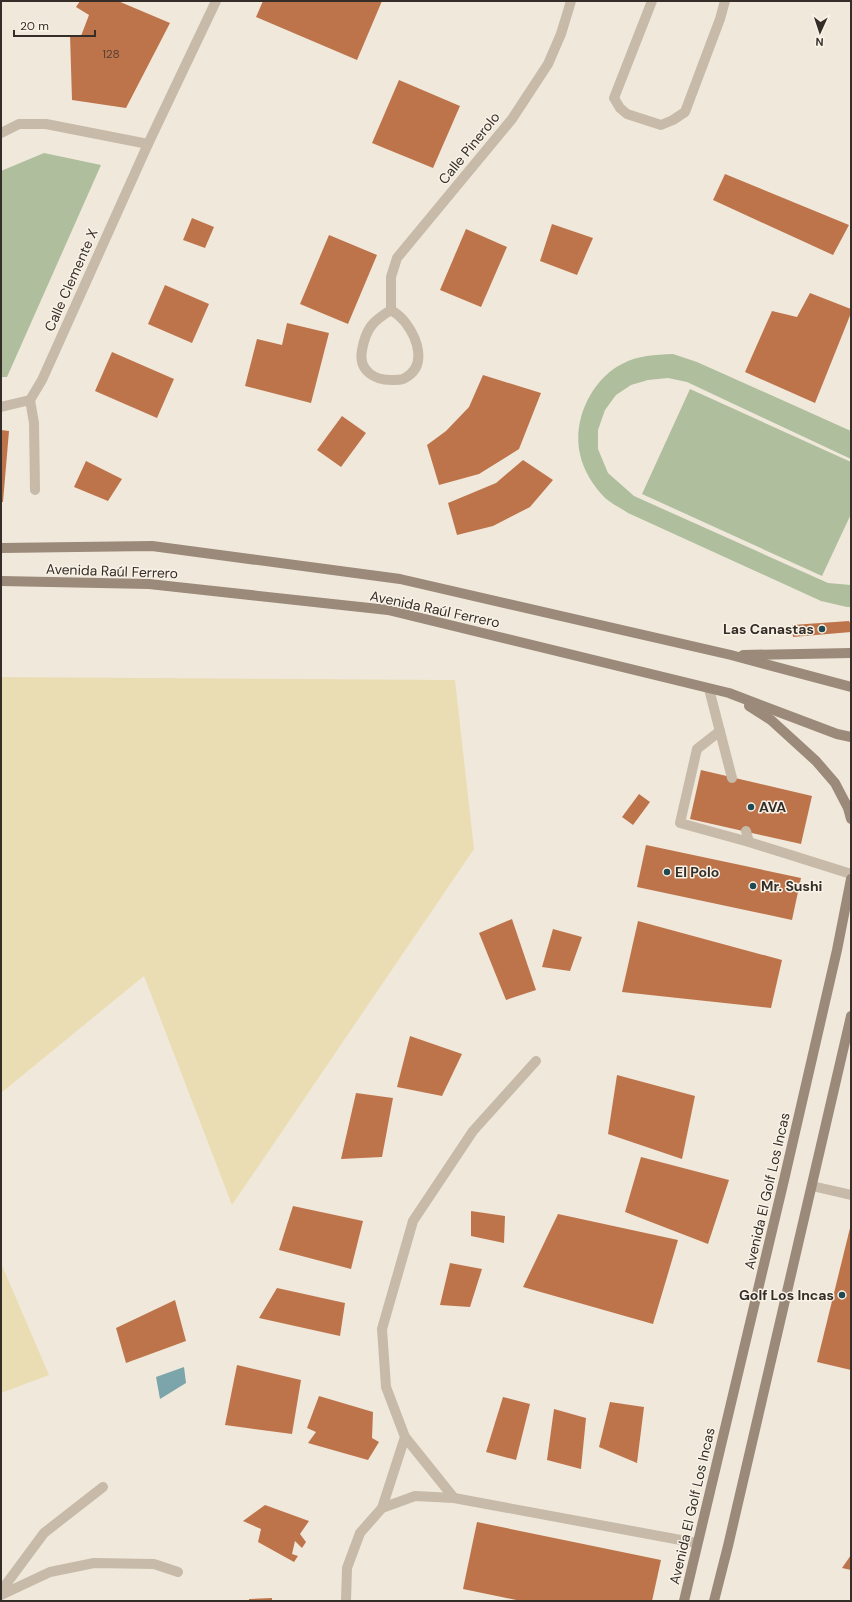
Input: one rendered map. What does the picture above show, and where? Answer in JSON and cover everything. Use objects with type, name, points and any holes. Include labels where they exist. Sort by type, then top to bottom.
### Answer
[{"type":"main road","name":"Avenida Raúl Ferrero","points":[[1,548],[152,546],[400,579],[731,655],[851,687]]},
{"type":"main road","name":"Avenida Raúl Ferrero","points":[[1,581],[148,584],[388,610],[729,693],[837,734],[851,737]]},
{"type":"main road","points":[[731,655],[851,653]]},
{"type":"main road","points":[[729,693],[771,720],[816,762],[835,783],[848,808],[851,819]]},
{"type":"main road","name":"Avenida El Golf Los Incas","points":[[684,1601],[784,1180],[837,950],[851,879]]},
{"type":"main road","points":[[714,1601],[851,1016]]},
{"type":"street","name":"Calle Clemente X","points":[[30,400],[42,380],[148,144],[216,1]]},
{"type":"street","name":"Calle Pinerolo","points":[[391,310],[391,277],[397,258],[512,119],[548,64],[562,34],[571,1]]},
{"type":"street","points":[[652,1],[614,98],[620,108],[627,114],[661,125],[673,120],[685,112],[720,19],[725,1]]},
{"type":"street","points":[[1,133],[19,124],[46,124],[148,144]]},
{"type":"street","points":[[391,310],[404,320],[415,336],[420,357],[415,370],[402,380],[382,380],[368,373],[363,366],[361,354],[363,341],[368,328],[377,318],[391,310]]},
{"type":"street","points":[[1,407],[30,400],[34,423],[35,490]]},
{"type":"street","points":[[709,689],[732,778]]},
{"type":"street","points":[[720,730],[697,749],[680,823],[749,842],[851,874]]},
{"type":"street","points":[[746,832],[749,842]]},
{"type":"street","points":[[454,1498],[405,1437],[386,1387],[382,1329],[413,1221],[473,1131],[536,1061]]},
{"type":"street","points":[[812,1186],[851,1195]]},
{"type":"street","points":[[346,1601],[347,1568],[360,1533],[382,1508],[405,1437]]},
{"type":"street","points":[[1,1591],[44,1533],[103,1487]]},
{"type":"street","points":[[382,1508],[414,1496],[454,1498],[697,1543]]},
{"type":"street","points":[[1,1595],[50,1572],[94,1563],[154,1564],[178,1572]]},
{"type":"green space","points":[[44,153],[101,165],[7,377],[1,377],[1,171]]},
{"type":"green space","points":[[673,354],[697,362],[851,431],[851,459],[687,382],[668,378],[648,380],[631,385],[616,395],[605,410],[598,430],[598,449],[608,473],[634,496],[828,583],[851,585],[851,607],[821,601],[628,513],[605,498],[597,489],[586,472],[581,460],[578,441],[582,415],[593,390],[611,371],[628,361],[647,356]]},
{"type":"green space","points":[[690,389],[851,462],[851,514],[822,576],[642,494]]},
{"type":"sand","points":[[1,677],[455,680],[474,849],[232,1205],[144,976],[1,1093]]},
{"type":"sand","points":[[1,1263],[49,1375],[1,1393]]},
{"type":"water","points":[[184,1367],[186,1383],[160,1399],[156,1377]]},
{"type":"building","points":[[80,1],[118,1],[170,23],[126,108],[72,100],[70,35],[81,36],[89,15],[76,7]]},
{"type":"building","points":[[263,1],[382,1],[357,60],[256,17]]},
{"type":"building","points":[[399,80],[460,106],[433,168],[372,143]]},
{"type":"building","points":[[725,174],[849,225],[833,255],[713,200]]},
{"type":"building","points":[[192,218],[214,227],[205,248],[183,240]]},
{"type":"building","points":[[552,224],[593,238],[577,275],[540,261]]},
{"type":"building","points":[[466,229],[507,247],[481,307],[440,290]]},
{"type":"building","points":[[329,235],[377,255],[348,324],[300,304]]},
{"type":"building","points":[[165,285],[209,304],[192,343],[148,324]]},
{"type":"building","points":[[810,293],[851,309],[851,313],[815,403],[745,372],[772,311],[797,317]]},
{"type":"building","points":[[287,323],[329,333],[311,403],[245,386],[257,339],[282,345]]},
{"type":"building","points":[[112,352],[174,379],[157,418],[95,391]]},
{"type":"building","points":[[483,375],[541,393],[519,449],[479,474],[439,485],[427,445],[446,431],[469,407]]},
{"type":"building","points":[[342,416],[366,433],[341,467],[317,450]]},
{"type":"building","points":[[1,430],[9,431],[3,502],[1,502]]},
{"type":"building","points":[[523,460],[553,480],[530,507],[493,526],[457,535],[448,503],[496,483]]},
{"type":"building","points":[[86,461],[122,479],[108,501],[74,487]]},
{"type":"building","name":"Las Canastas","points":[[849,621],[851,625],[851,632],[793,637],[792,625]]},
{"type":"building","name":"AVA","points":[[701,770],[812,796],[801,844],[690,819]]},
{"type":"building","points":[[639,794],[650,802],[633,825],[622,817]]},
{"type":"building","points":[[646,845],[801,878],[792,920],[637,887]]},
{"type":"building","points":[[512,919],[536,990],[506,1000],[479,933]]},
{"type":"building","points":[[638,921],[782,960],[771,1008],[622,992]]},
{"type":"building","points":[[553,929],[582,937],[570,971],[542,967]]},
{"type":"building","points":[[410,1036],[462,1054],[442,1096],[397,1087]]},
{"type":"building","points":[[617,1075],[695,1096],[682,1159],[608,1134]]},
{"type":"building","points":[[356,1093],[393,1098],[382,1157],[341,1159]]},
{"type":"building","points":[[641,1157],[729,1180],[708,1244],[625,1212]]},
{"type":"building","points":[[293,1206],[363,1221],[351,1269],[279,1250]]},
{"type":"building","points":[[471,1211],[505,1216],[504,1243],[471,1236]]},
{"type":"building","points":[[558,1214],[678,1240],[653,1324],[523,1287]]},
{"type":"building","name":"Golf Los Incas","points":[[850,1228],[851,1229],[851,1370],[817,1362]]},
{"type":"building","points":[[450,1263],[482,1269],[470,1307],[440,1305]]},
{"type":"building","points":[[277,1288],[345,1303],[340,1336],[259,1318]]},
{"type":"building","points":[[175,1300],[186,1341],[126,1363],[116,1328]]},
{"type":"building","points":[[237,1365],[301,1380],[292,1434],[225,1425]]},
{"type":"building","points":[[319,1396],[373,1412],[372,1438],[379,1442],[368,1460],[308,1443],[316,1432],[307,1428]]},
{"type":"building","points":[[503,1397],[530,1404],[516,1460],[486,1452]]},
{"type":"building","points":[[610,1402],[644,1407],[637,1463],[599,1447]]},
{"type":"building","points":[[554,1409],[586,1418],[581,1469],[547,1460]]},
{"type":"building","points":[[265,1505],[309,1521],[300,1534],[306,1542],[302,1548],[295,1541],[292,1554],[298,1556],[294,1562],[258,1542],[261,1529],[243,1521]]},
{"type":"building","points":[[477,1522],[661,1560],[652,1601],[521,1601],[463,1589]]},
{"type":"building","points":[[851,1555],[851,1570],[842,1568]]},
{"type":"building","points":[[272,1598],[272,1601],[249,1601],[249,1599]]},
{"type":"place","name":"Las Canastas","points":[[822,629]]},
{"type":"place","name":"AVA","points":[[751,807]]},
{"type":"place","name":"El Polo","points":[[667,872]]},
{"type":"place","name":"Mr. Sushi","points":[[753,886]]},
{"type":"place","name":"Golf Los Incas","points":[[842,1295]]}]
